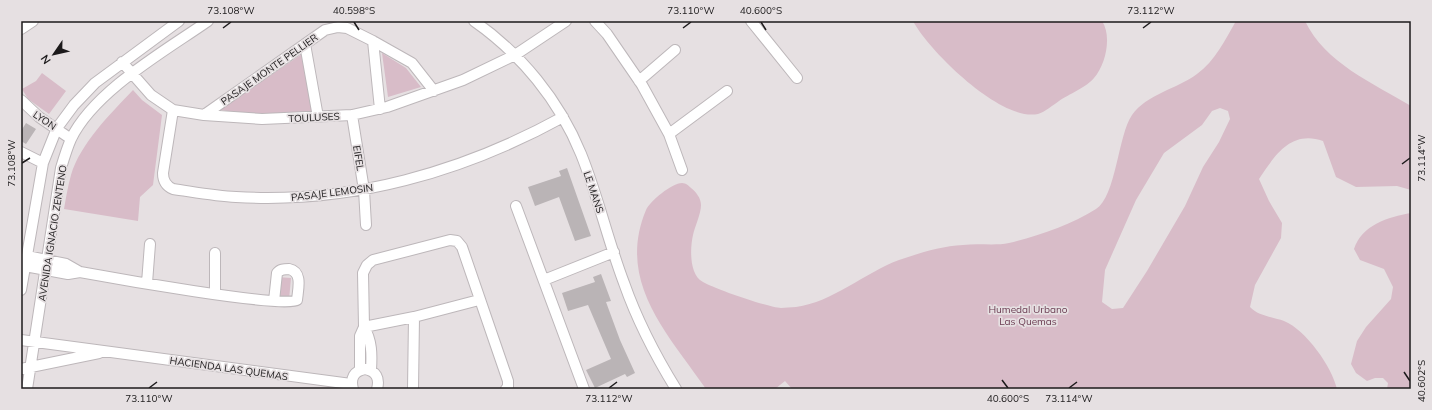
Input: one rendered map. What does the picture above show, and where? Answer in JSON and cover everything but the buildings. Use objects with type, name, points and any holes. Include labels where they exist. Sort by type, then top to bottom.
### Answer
[{"type":"street","points":[[21,29],[33,21]]},
{"type":"street","name":"AVENIDA IGNACIO ZENTENO","points":[[21,290],[27,256],[26,234],[43,163],[57,128],[83,95],[122,62],[180,21]]},
{"type":"street","name":"AVENIDA IGNACIO ZENTENO","points":[[26,389],[26,368],[35,341],[44,270],[61,168],[71,139],[96,106],[132,74],[208,21]]},
{"type":"street","name":"LE MANS","points":[[474,21],[490,32],[538,80],[563,117],[580,153],[633,309],[660,363],[676,389]]},
{"type":"street","name":"TOULUSES","points":[[122,62],[151,95],[173,110],[204,115],[262,120],[352,115],[380,109],[463,80],[515,56],[566,21]]},
{"type":"street","points":[[595,21],[607,34],[639,81],[669,134],[682,170]]},
{"type":"street","points":[[751,21],[797,78]]},
{"type":"street","name":"PASAJE MONTE PELLIER","points":[[204,115],[325,30],[338,27],[352,30],[412,63],[434,91]]},
{"type":"street","points":[[374,42],[380,109]]},
{"type":"street","points":[[305,44],[318,117]]},
{"type":"street","points":[[639,81],[675,50]]},
{"type":"street","points":[[669,134],[727,91]]},
{"type":"street","name":"LYON","points":[[21,100],[39,117],[71,139]]},
{"type":"street","name":"PASAJE LEMOSIN","points":[[173,110],[163,173],[165,183],[173,189],[235,197],[261,198],[312,196],[364,190],[412,179],[462,164],[514,143],[563,117]]},
{"type":"street","name":"EIFEL","points":[[352,115],[364,190],[366,225]]},
{"type":"street","points":[[21,152],[43,163]]},
{"type":"street","points":[[516,206],[584,389]]},
{"type":"street","points":[[371,370],[360,370],[360,336],[364,327],[364,273],[367,265],[373,260],[450,240],[457,240],[462,247],[508,381],[508,387],[506,389]]},
{"type":"street","points":[[147,283],[150,244]]},
{"type":"street","points":[[544,280],[614,252]]},
{"type":"street","points":[[215,253],[215,294]]},
{"type":"street","points":[[27,256],[66,264],[80,272]]},
{"type":"street","points":[[25,266],[68,274],[80,272],[215,294],[274,301]]},
{"type":"street","points":[[364,327],[414,317],[479,300]]},
{"type":"street","points":[[413,389],[414,317]]},
{"type":"street","points":[[364,327],[372,350],[371,370],[378,378],[377,389]]},
{"type":"street","name":"HACIENDA LAS QUEMAS","points":[[21,340],[352,386],[355,373],[360,370]]},
{"type":"street","points":[[26,368],[106,352]]},
{"type":"green space","points":[[913,21],[1102,21],[1107,34],[1106,50],[1102,65],[1091,81],[1041,113],[1023,114],[1005,107],[986,96],[968,82],[934,49],[921,34]]},
{"type":"green space","name":"Humedal Urbano Las Quemas","points":[[1236,21],[1305,21],[1314,36],[1337,60],[1351,71],[1411,106],[1411,190],[1397,186],[1356,187],[1336,177],[1323,141],[1312,138],[1293,142],[1285,147],[1271,161],[1259,179],[1269,201],[1282,223],[1281,238],[1255,285],[1250,307],[1261,314],[1284,321],[1301,332],[1324,360],[1330,370],[1337,389],[792,389],[785,381],[775,389],[706,389],[676,348],[650,306],[642,284],[637,261],[638,236],[648,206],[662,193],[678,184],[686,184],[696,193],[701,202],[701,209],[691,247],[693,267],[698,279],[729,293],[781,308],[810,304],[823,299],[873,272],[899,260],[923,252],[955,246],[1009,243],[1043,233],[1076,220],[1096,209],[1103,202],[1112,179],[1127,124],[1132,115],[1146,102],[1189,79],[1203,69],[1219,50]],"holes":[[[1220,108],[1228,111],[1230,119],[1219,142],[1203,167],[1185,206],[1147,271],[1123,308],[1112,309],[1102,302],[1105,270],[1136,200],[1164,153],[1202,125],[1212,111]]]},
{"type":"green space","points":[[382,53],[406,68],[421,87],[388,97]]},
{"type":"green space","points":[[302,54],[314,112],[254,114],[219,110]]},
{"type":"green space","points":[[42,73],[66,91],[49,114],[28,99],[22,89],[36,81]]},
{"type":"green space","points":[[133,90],[142,100],[162,115],[153,185],[140,197],[138,221],[64,209],[71,175],[81,152],[97,130]]},
{"type":"green space","points":[[1411,213],[1411,389],[1387,389],[1388,383],[1383,378],[1375,378],[1367,381],[1356,373],[1351,364],[1357,341],[1366,327],[1391,299],[1393,287],[1384,269],[1360,260],[1354,249],[1363,234],[1369,228],[1385,220]]},
{"type":"green space","points":[[277,277],[291,278],[289,300],[275,298]]}]
